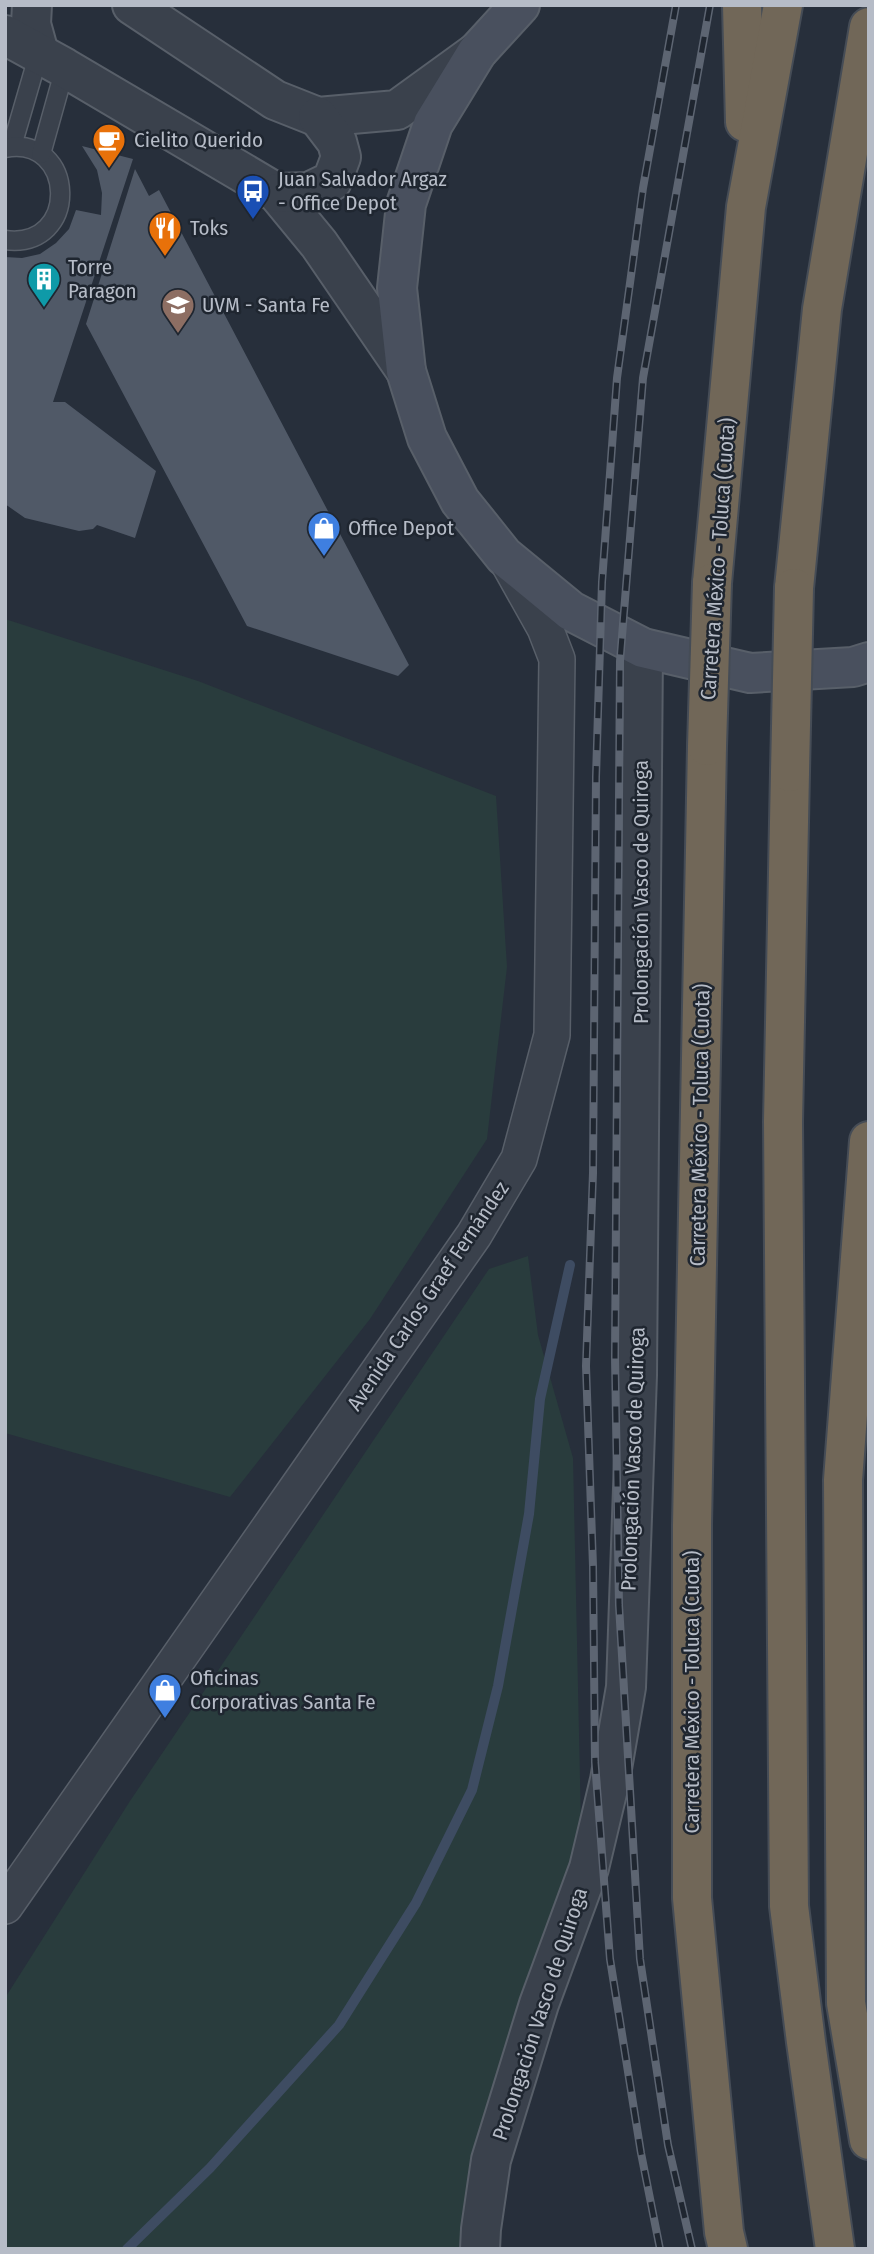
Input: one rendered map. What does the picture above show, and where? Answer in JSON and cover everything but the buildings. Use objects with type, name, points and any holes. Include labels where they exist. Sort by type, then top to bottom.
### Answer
[{"type":"highway","points":[[742,5],[746,207]]},
{"type":"highway","name":"Carretera México - Toluca (Cuota)","points":[[728,2249],[724,2232],[692,1898],[692,1525],[707,746],[712,583],[746,207],[783,5]]},
{"type":"highway","points":[[835,2249],[789,1906],[783,1122],[794,588],[822,309],[869,27]]},
{"type":"highway","points":[[869,1141],[843,1480],[846,2004],[869,2140]]},
{"type":"main road","points":[[520,5],[477,52],[433,124],[406,204],[397,288],[405,371],[427,438],[460,501],[504,556],[571,611],[643,648],[750,673],[853,667],[869,662]]},
{"type":"street","points":[[32,5],[31,24],[52,60]]},
{"type":"street","points":[[132,5],[275,100],[318,117],[397,110],[477,52]]},
{"type":"street","points":[[5,35],[277,193],[319,244],[405,371]]},
{"type":"street","points":[[277,193],[309,192],[331,181],[341,157],[337,142],[318,117]]},
{"type":"street","name":"Avenida Carlos Graef Fernández","points":[[5,1906],[474,1235],[519,1159],[552,1035],[557,659],[545,628],[504,556]]},
{"type":"street","name":"Prolongación Vasco de Quiroga","points":[[480,2249],[491,2160],[539,2004],[589,1868],[610,1780],[626,1686],[637,1375],[643,648]]},
{"type":"lane","points":[[5,240],[22,240],[47,228],[60,203],[60,182],[51,164],[41,154],[27,148],[8,147],[52,60]]},
{"type":"lane","points":[[41,154],[52,60]]},
{"type":"shaded area","points":[[5,619],[198,681],[496,796],[507,967],[487,1139],[370,1319],[230,1497],[5,1433]]},
{"type":"shaded area","points":[[528,1256],[538,1335],[573,1458],[581,1825],[535,1972],[485,2111],[470,2168],[459,2249],[5,2249],[5,1998],[130,1801],[489,1269]]},
{"type":"waterway","points":[[127,2249],[210,2168],[339,2025],[416,1903],[472,1790],[498,1686],[529,1514],[540,1399],[570,1265]]},
{"type":"railway","points":[[660,2249],[641,2153],[610,1959],[595,1762],[593,1566],[586,1366],[593,1173],[596,777],[602,582],[617,378],[643,188],[676,5]]},
{"type":"railway","points":[[692,2249],[668,2145],[640,1959],[619,1605],[615,1357],[620,661],[643,378],[710,5]]},
{"type":"place","name":"Cielito Querido","points":[[109,170]]},
{"type":"place","name":"Juan Salvador Argaz - Office Depot","points":[[253,221]]},
{"type":"place","name":"Toks","points":[[165,258]]},
{"type":"place","name":"Torre Paragon","points":[[44,309]]},
{"type":"place","name":"UVM - Santa Fe","points":[[178,335]]},
{"type":"place","name":"Office Depot","points":[[324,558]]},
{"type":"place","name":"Oficinas Corporativas Santa Fe","points":[[165,1720]]}]
